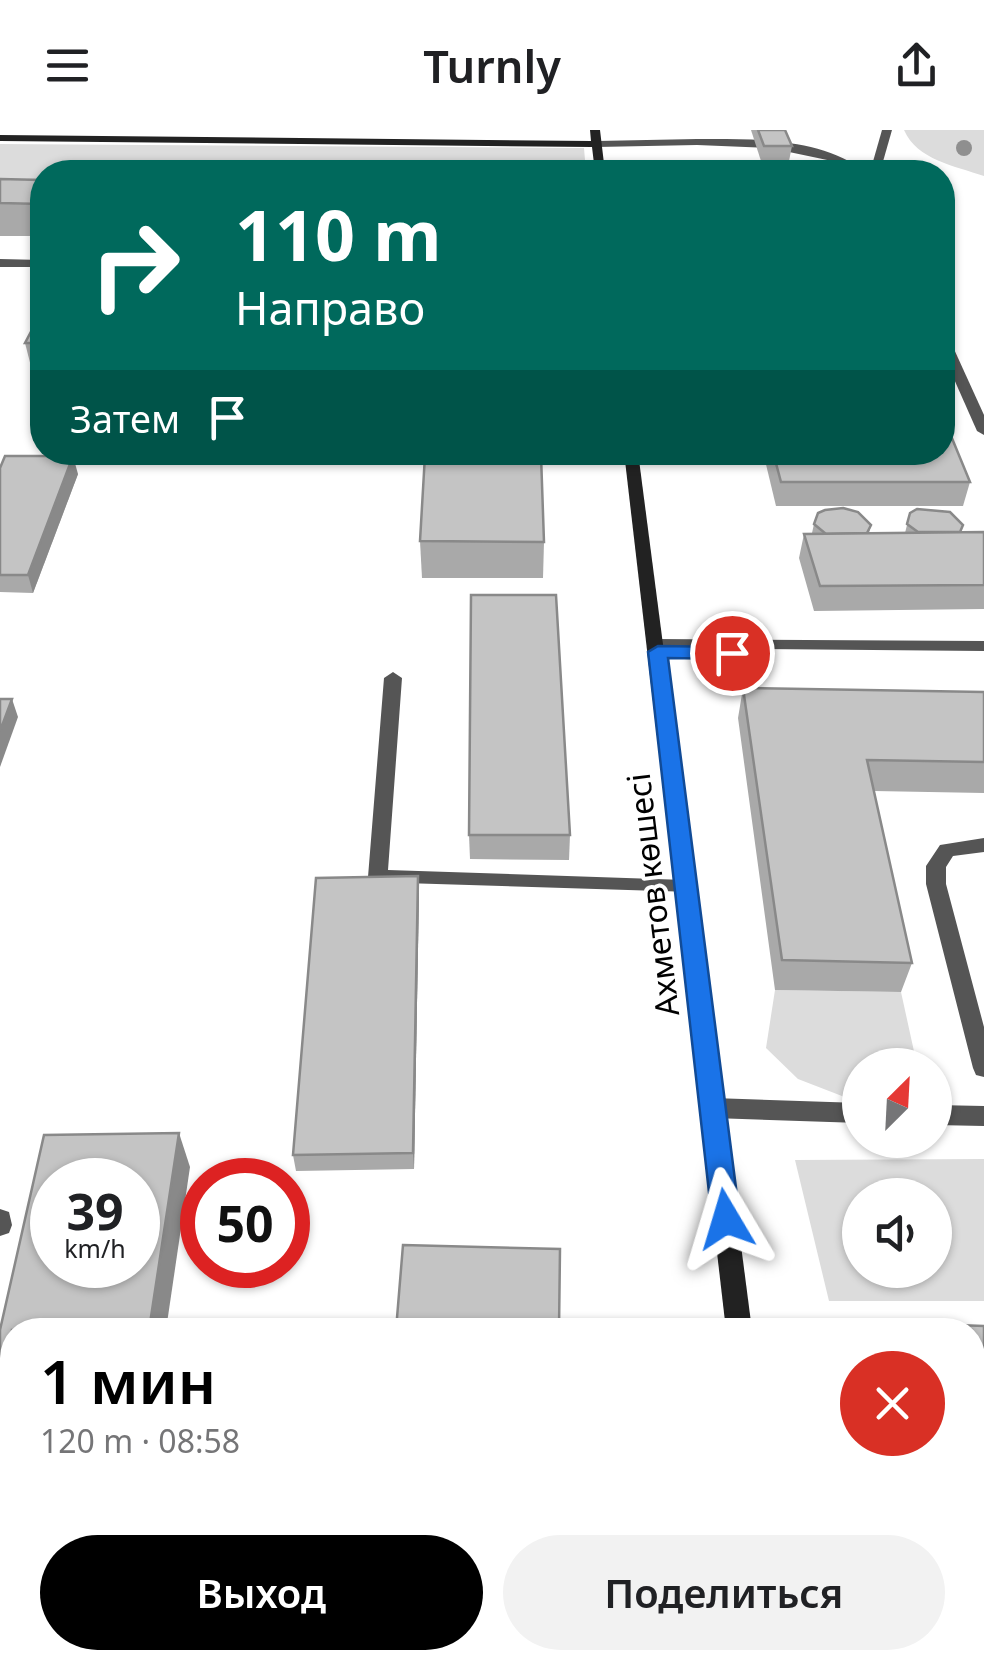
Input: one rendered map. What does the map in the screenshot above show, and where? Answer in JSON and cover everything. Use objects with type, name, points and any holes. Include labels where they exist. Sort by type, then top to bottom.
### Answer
[{"type":"main road","points":[[595,130],[598,160]]},
{"type":"main road","points":[[0,138],[97,134],[596,144]]},
{"type":"main road","name":"Ахметов көшесі","points":[[633,465],[738,1318]]},
{"type":"street","points":[[878,160],[887,130]]},
{"type":"street","points":[[596,144],[778,144],[839,160]]},
{"type":"street","points":[[0,263],[30,264]]},
{"type":"street","points":[[956,367],[966,379],[982,388]]},
{"type":"street","points":[[956,367],[984,431]]},
{"type":"street","points":[[657,648],[984,646]]},
{"type":"street","points":[[657,648],[984,656]]},
{"type":"street","points":[[392,678],[378,878],[685,887]]},
{"type":"street","points":[[984,845],[947,850],[936,866],[936,884],[984,1068]]},
{"type":"street","points":[[713,1108],[842,1112]]},
{"type":"street","points":[[952,1115],[984,1116]]},
{"type":"shaded area","points":[[904,130],[984,130],[984,176],[955,167],[955,160],[927,155]]},
{"type":"shaded area","points":[[0,144],[584,148],[585,160],[30,160],[30,186],[0,185]]},
{"type":"shaded area","points":[[775,990],[901,992],[913,1048],[842,1048],[842,1096],[798,1079],[766,1048]]},
{"type":"shaded area","points":[[984,1159],[984,1301],[829,1301],[795,1160]]},
{"type":"building","points":[[758,130],[785,130],[792,146],[764,146]]},
{"type":"building","points":[[0,179],[30,180],[30,204],[0,203]]},
{"type":"building","points":[[955,446],[970,482],[781,482],[776,465],[955,465]]},
{"type":"building","points":[[5,456],[30,456],[30,465],[70,465],[28,575],[0,575],[0,468]]},
{"type":"building","points":[[424,465],[541,465],[544,542],[420,541]]},
{"type":"building","points":[[843,508],[858,512],[871,525],[867,533],[826,534],[814,524],[818,513]]},
{"type":"building","points":[[917,509],[950,512],[963,525],[960,532],[918,532],[907,524],[910,513]]},
{"type":"building","points":[[984,532],[984,585],[820,586],[804,534]]},
{"type":"building","points":[[471,595],[556,595],[570,835],[469,835]]},
{"type":"building","points":[[743,688],[984,692],[984,762],[867,760],[912,963],[782,960]]},
{"type":"building","points":[[0,699],[12,699],[0,731]]},
{"type":"building","points":[[418,876],[413,1153],[293,1155],[316,878]]},
{"type":"building","points":[[179,1133],[160,1258],[160,1158],[39,1158],[44,1135]]},
{"type":"building","points":[[30,1197],[30,1288],[155,1288],[151,1318],[3,1318]]},
{"type":"building","points":[[403,1245],[560,1249],[559,1318],[397,1318]]},
{"type":"route","points":[[726,1219],[658,652],[732,653]]}]
